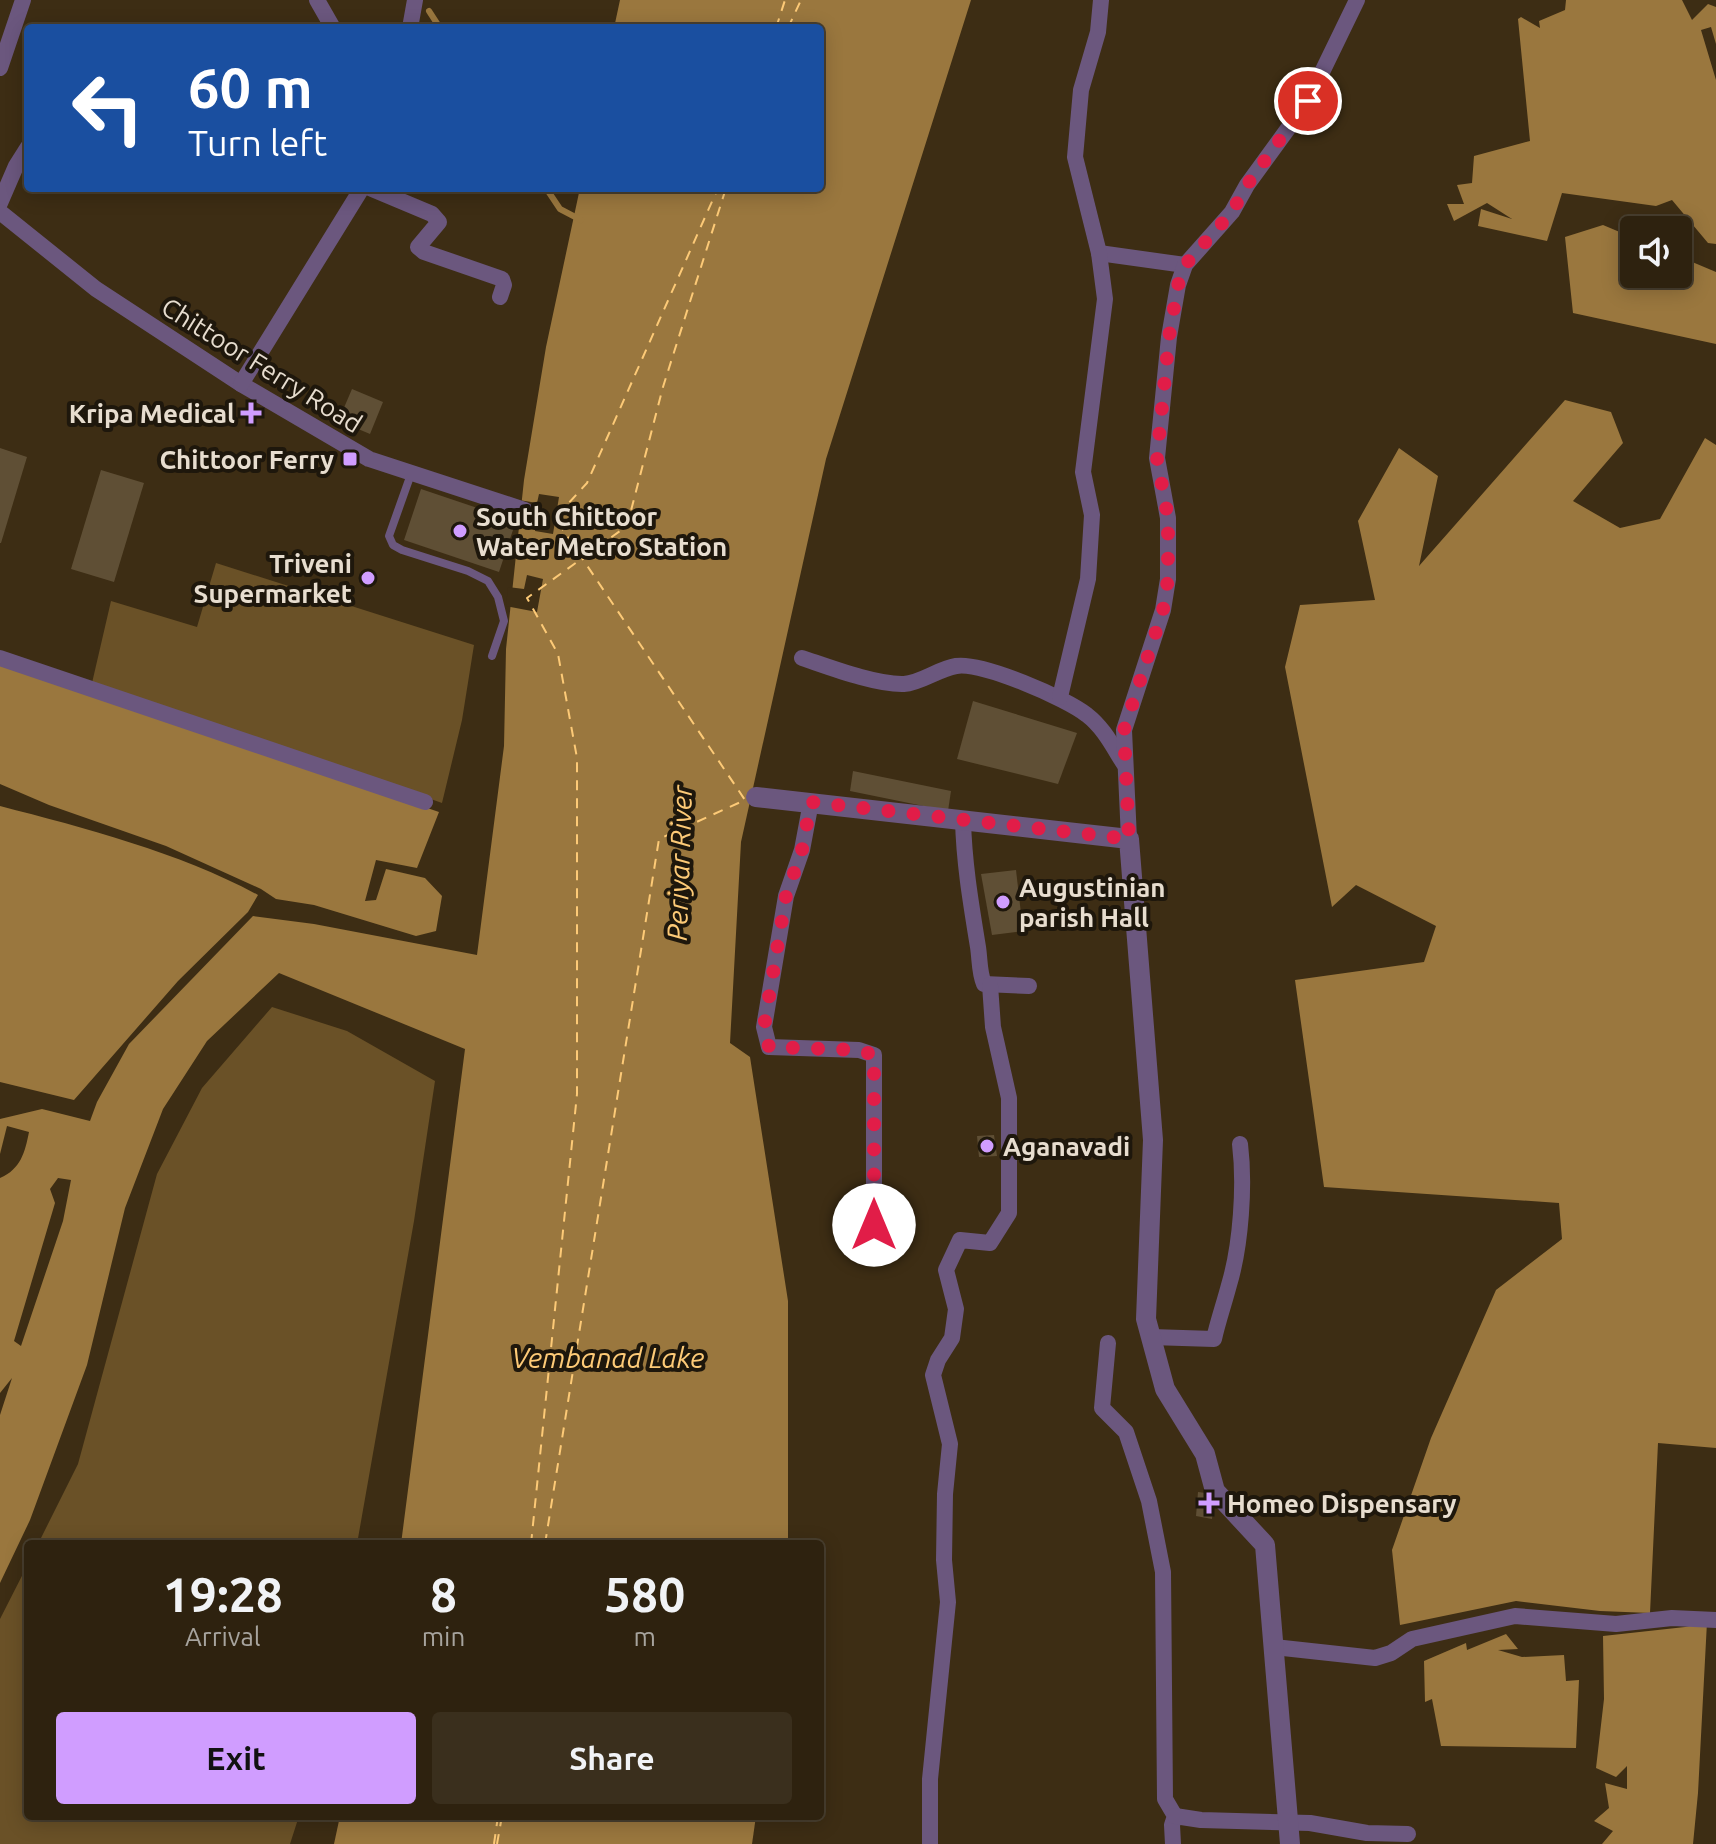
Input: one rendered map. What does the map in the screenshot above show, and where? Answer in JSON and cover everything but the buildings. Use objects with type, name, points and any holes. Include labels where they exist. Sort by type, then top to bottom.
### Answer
[{"type":"street","points":[[0,68],[23,0]]},
{"type":"street","points":[[317,0],[331,24]]},
{"type":"street","points":[[411,24],[415,0]]},
{"type":"street","points":[[1060,697],[1088,579],[1092,515],[1083,472],[1105,299],[1099,253],[1075,157],[1081,90],[1098,32],[1101,0]]},
{"type":"street","points":[[1290,1844],[1265,1545],[1215,1491],[1205,1454],[1165,1389],[1146,1319],[1153,1140],[1129,839],[1124,730],[1163,610],[1168,579],[1168,518],[1157,458],[1169,337],[1185,265],[1217,232],[1247,185],[1294,123],[1308,101],[1357,0]]},
{"type":"street","points":[[0,203],[24,153]]},
{"type":"street","points":[[241,384],[360,192]]},
{"type":"street","points":[[380,192],[432,214],[439,222],[418,247],[424,252],[502,279],[504,285],[500,297]]},
{"type":"street","name":"Chittoor Ferry Road","points":[[0,212],[96,289],[241,384],[369,459],[525,510]]},
{"type":"street","points":[[1099,253],[1185,265]]},
{"type":"street","points":[[0,658],[425,802]]},
{"type":"street","points":[[802,658],[834,669],[906,684],[958,665],[990,672],[1060,697],[1089,716],[1106,735],[1125,766]]},
{"type":"street","points":[[756,797],[1129,839]]},
{"type":"street","points":[[811,802],[802,850],[786,896],[764,1027],[769,1047],[859,1050],[874,1055],[874,1225]]},
{"type":"street","points":[[963,820],[964,866],[980,977],[984,984],[1029,986]]},
{"type":"street","points":[[930,1844],[930,1779],[948,1602],[944,1560],[945,1494],[950,1444],[933,1375],[938,1360],[952,1338],[956,1309],[946,1270],[960,1240],[990,1243],[1009,1213],[1009,1098],[993,1027],[990,985]]},
{"type":"street","points":[[1151,1337],[1214,1339],[1234,1259],[1243,1168],[1240,1144]]},
{"type":"street","points":[[1108,1343],[1102,1408],[1126,1432],[1149,1501],[1163,1572],[1165,1799],[1175,1816],[1173,1844]]},
{"type":"street","points":[[1274,1647],[1375,1658],[1391,1653],[1412,1639],[1515,1616],[1616,1624],[1672,1618],[1716,1620]]},
{"type":"street","points":[[1175,1816],[1201,1820],[1310,1823],[1367,1833],[1408,1834]]},
{"type":"lane","points":[[411,473],[389,536],[393,545],[402,550],[468,571],[488,581],[498,597],[504,621],[492,656]]},
{"type":"shaded area","points":[[216,563],[474,645],[462,720],[442,803],[92,683],[111,601],[197,627]]},
{"type":"shaded area","points":[[272,1007],[347,1031],[435,1081],[414,1221],[358,1540],[40,1540],[78,1464],[157,1174],[202,1088]]},
{"type":"shaded area","points":[[24,1572],[24,1820],[298,1820],[290,1844],[0,1844],[0,1619]]},
{"type":"water","name":"Vembanad Lake","points":[[620,0],[971,0],[826,459],[741,842],[730,1043],[750,1057],[788,1301],[788,1540],[402,1540],[465,1049],[279,973],[207,1041],[163,1109],[125,1208],[87,1365],[30,1520],[0,1583],[0,1415],[12,1378],[0,1393],[0,1178],[17,1165],[24,1153],[29,1132],[7,1126],[0,1154],[0,1119],[42,1109],[90,1121],[129,1044],[253,916],[314,924],[477,955],[504,746],[506,649],[524,480],[546,347],[579,192],[824,192],[824,24],[615,24]],"holes":[[[58,1178],[71,1180],[63,1221],[21,1346],[14,1341],[55,1203],[50,1189]]]},
{"type":"water","points":[[1566,0],[1682,0],[1692,20],[1708,4],[1716,7],[1716,44],[1711,27],[1701,30],[1716,80],[1716,244],[1708,243],[1692,224],[1692,216],[1685,216],[1672,200],[1656,206],[1562,193],[1547,241],[1478,226],[1481,209],[1512,219],[1487,203],[1454,221],[1447,204],[1464,204],[1457,185],[1472,183],[1474,156],[1530,141],[1518,19],[1521,17],[1540,28],[1539,21],[1565,10]]},
{"type":"water","points":[[1603,225],[1620,232],[1620,288],[1692,288],[1692,262],[1716,272],[1716,344],[1573,313],[1565,237]]},
{"type":"water","points":[[1565,400],[1611,412],[1623,443],[1573,501],[1620,528],[1660,519],[1705,438],[1716,445],[1716,1448],[1658,1443],[1650,1613],[1600,1611],[1516,1601],[1400,1625],[1392,1550],[1431,1438],[1496,1290],[1562,1239],[1559,1203],[1324,1187],[1295,980],[1424,962],[1436,926],[1356,885],[1332,907],[1285,667],[1300,605],[1375,600],[1358,521],[1399,448],[1438,476],[1419,566]]},
{"type":"water","points":[[0,662],[439,812],[417,868],[376,860],[365,901],[376,900],[386,869],[425,878],[442,896],[436,931],[416,936],[314,905],[276,899],[261,889],[166,846],[49,805],[0,784]]},
{"type":"water","points":[[0,806],[165,854],[258,895],[248,912],[178,981],[74,1100],[0,1082]]},
{"type":"water","points":[[1707,1622],[1693,1844],[1602,1844],[1613,1831],[1594,1821],[1609,1808],[1605,1783],[1627,1789],[1627,1766],[1616,1777],[1596,1768],[1604,1699],[1603,1636]]},
{"type":"water","points":[[1506,1634],[1518,1649],[1498,1650],[1522,1657],[1564,1655],[1566,1681],[1579,1680],[1576,1748],[1441,1746],[1432,1699],[1425,1702],[1424,1661],[1466,1643],[1467,1650]]},
{"type":"water","points":[[339,1820],[755,1820],[752,1844],[334,1844]]},
{"type":"pier","points":[[539,494],[559,497],[553,534],[535,531],[536,519],[516,516],[519,500],[537,503]]},
{"type":"pier","points":[[527,575],[543,579],[537,612],[506,606],[508,587],[524,589]]},
{"type":"waterway","points":[[429,11],[437,24]]},
{"type":"waterway","points":[[549,192],[560,209],[581,220]]},
{"type":"ferry route","points":[[777,24],[785,0]]},
{"type":"ferry route","points":[[790,24],[801,0]]},
{"type":"ferry route","points":[[546,1540],[659,839],[745,800],[555,518],[587,483],[716,192]]},
{"type":"ferry route","points":[[531,1540],[577,1094],[577,758],[558,654],[527,598],[627,526],[663,387],[725,192]]},
{"type":"ferry route","points":[[494,1844],[497,1820]]},
{"type":"ferry route","points":[[497,1844],[501,1820]]},
{"type":"place","name":"Kripa Medical","points":[[251,413]]},
{"type":"place","name":"Chittoor Ferry","points":[[350,459]]},
{"type":"place","name":"South Chittoor Water Metro Station","points":[[460,531]]},
{"type":"place","name":"Triveni Supermarket","points":[[368,578]]},
{"type":"place","name":"Augustinian parish Hall","points":[[1003,902]]},
{"type":"place","name":"Aganavadi","points":[[987,1146]]},
{"type":"place","name":"Homeo Dispensary","points":[[1209,1503]]},
{"type":"route","points":[[874,1225],[874,1055],[859,1050],[769,1047],[764,1027],[786,896],[802,850],[811,802],[1129,839],[1124,730],[1163,610],[1168,579],[1168,518],[1157,458],[1169,337],[1178,285],[1185,265],[1217,232],[1308,101]]},
{"type":"water label","name":"Periyar River","points":[[679,863]]}]
